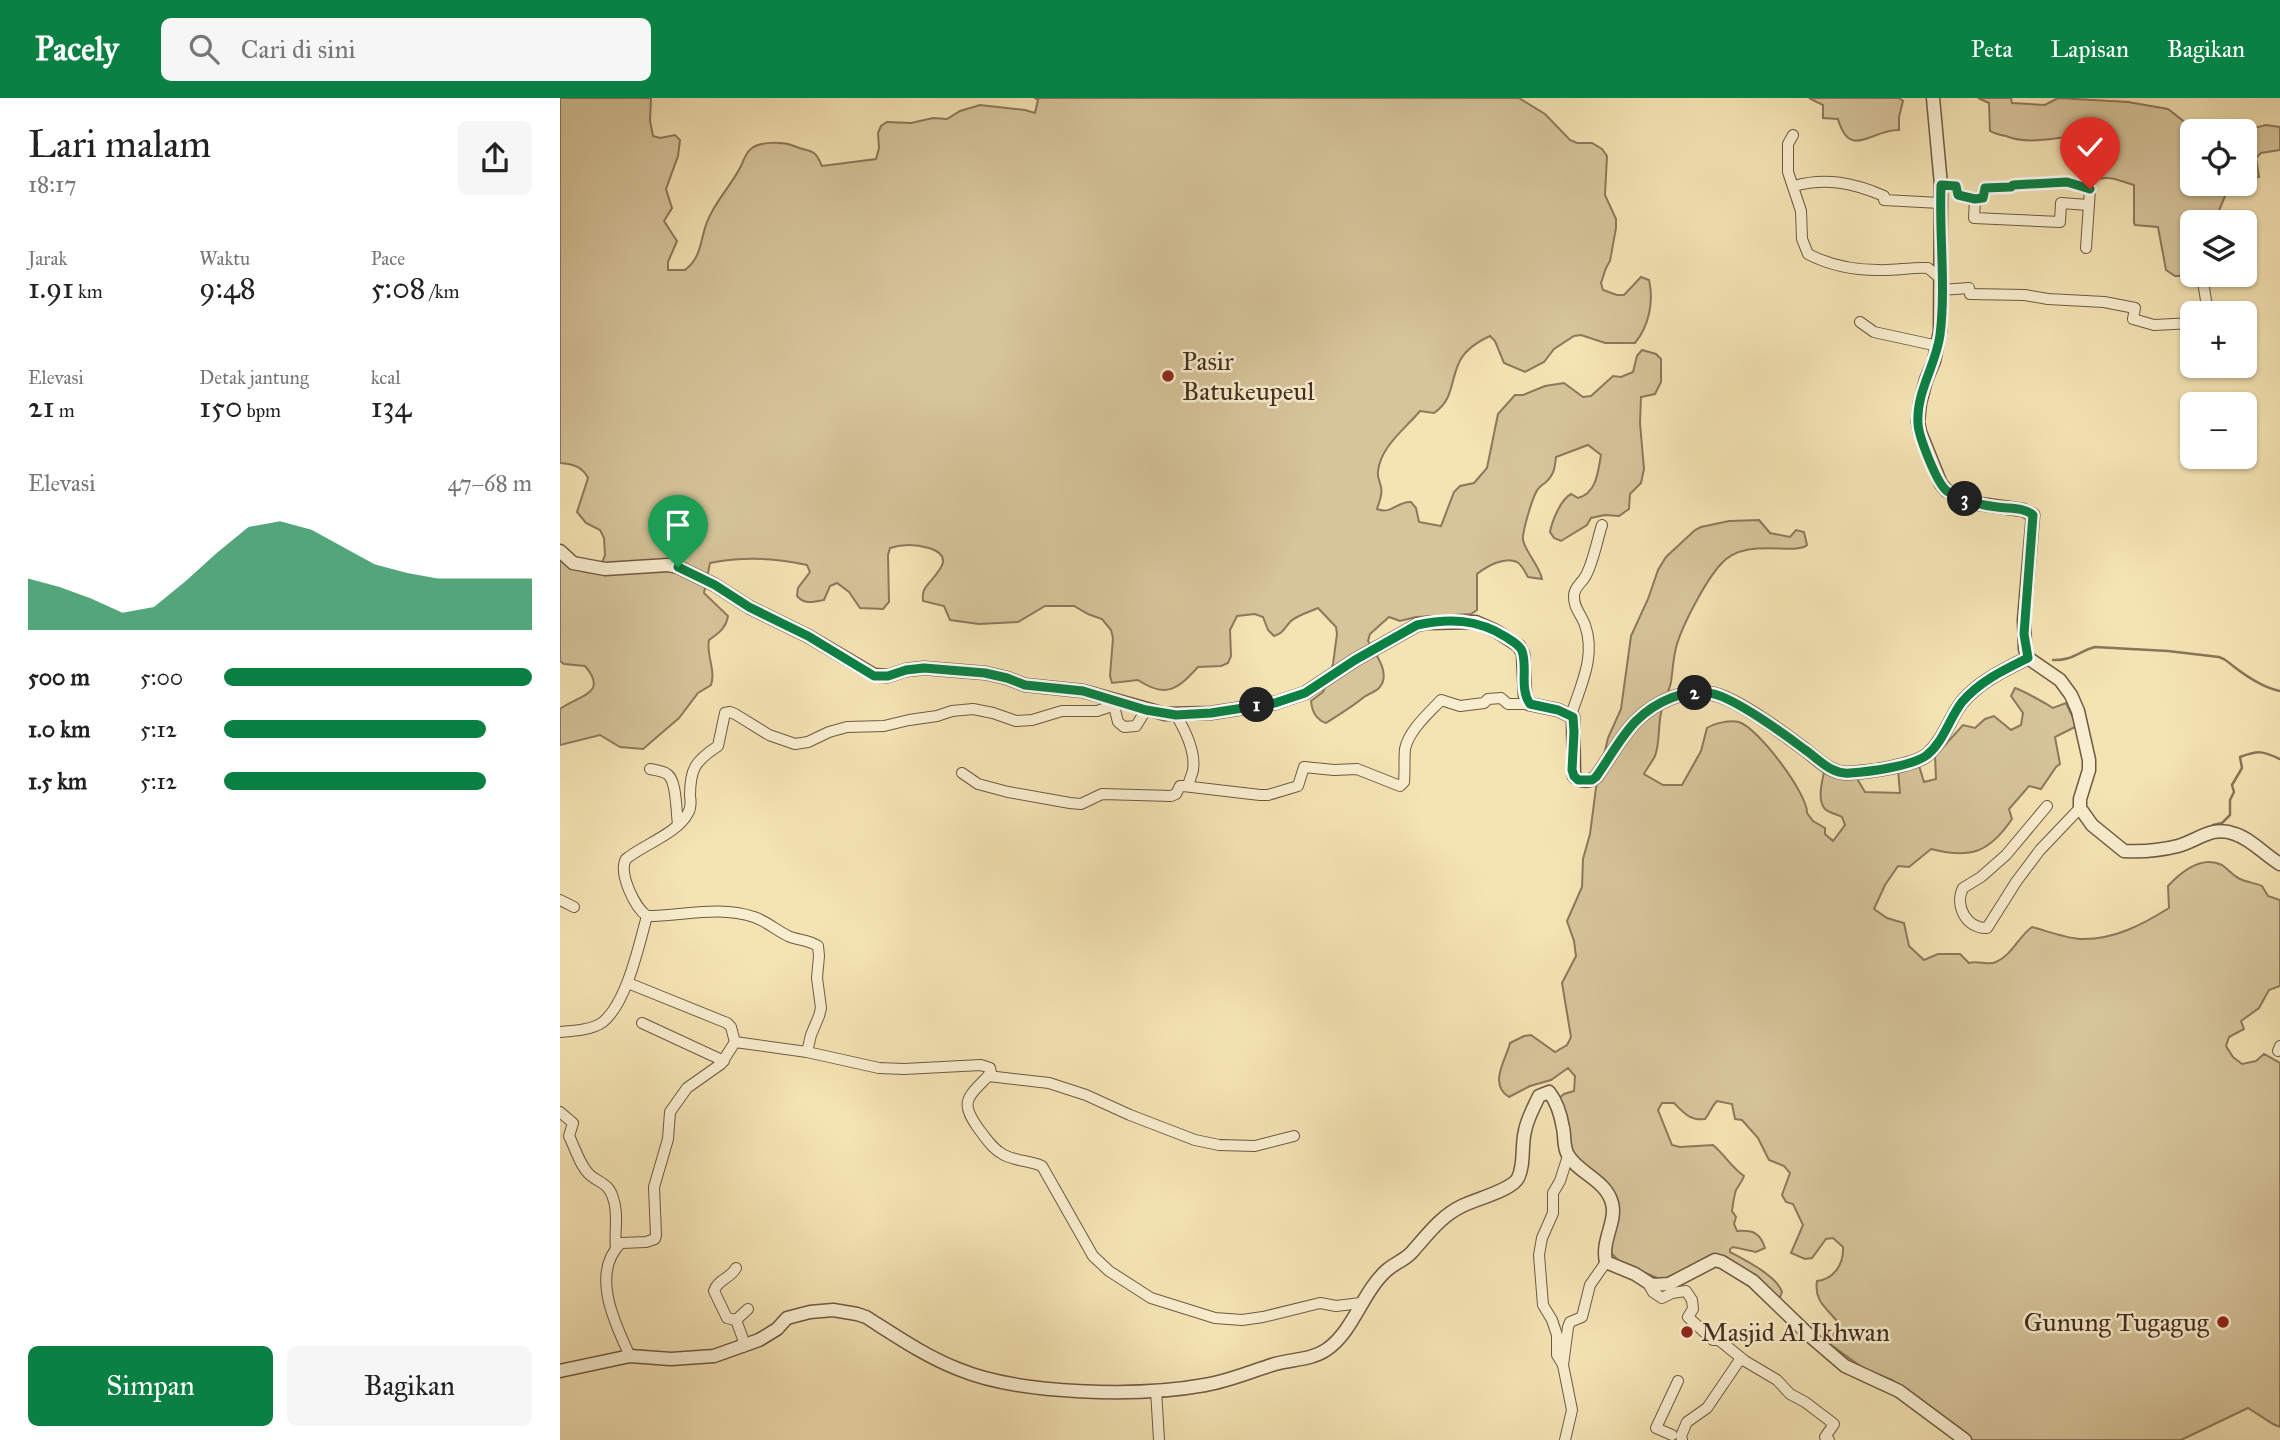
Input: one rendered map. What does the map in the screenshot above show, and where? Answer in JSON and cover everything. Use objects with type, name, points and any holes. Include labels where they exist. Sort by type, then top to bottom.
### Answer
[{"type":"street","points":[[1933,100],[1940,155],[1941,284],[1938,346],[1926,380],[1918,422],[1920,432],[1941,484],[1947,491],[1973,503],[2023,510],[2033,515],[2024,634],[2028,658],[2060,680],[2071,695],[2078,712],[2089,765],[2080,808],[2092,825],[2124,851],[2171,847],[2208,832],[2221,831],[2241,836],[2280,864]]},
{"type":"street","points":[[1793,135],[1788,145],[1788,172],[1801,211],[1802,239],[1808,254],[1820,261],[1876,271],[1928,268],[1941,284],[1969,288],[1970,294],[2025,295],[2116,303],[2135,308],[2133,319],[2154,325],[2180,324]]},
{"type":"street","points":[[1794,186],[1822,181],[1848,183],[1884,196],[1884,200],[1940,203]]},
{"type":"street","points":[[1941,185],[1956,186],[1958,195],[1975,199],[1983,198],[1985,188],[2067,182],[2090,189],[2086,248]]},
{"type":"street","points":[[1975,199],[1974,218],[2060,222],[2061,202],[2088,205]]},
{"type":"street","points":[[1860,322],[1874,332],[1938,346]]},
{"type":"street","points":[[1602,525],[1585,577],[1574,590],[1573,600],[1584,623],[1590,647],[1589,661],[1571,715],[1574,732],[1572,770],[1574,776],[1581,781],[1596,777],[1631,727],[1652,707],[1673,698],[1701,692],[1725,698],[1785,734],[1837,772],[1851,773],[1916,761],[1931,750],[1962,703],[1977,688],[1992,676],[2028,658]]},
{"type":"street","points":[[560,551],[573,563],[593,567],[678,567],[808,636],[874,676],[888,676],[924,668],[985,673],[1025,685],[1083,691],[1118,705],[1176,715],[1211,713],[1275,703],[1305,693],[1407,629],[1427,623],[1476,622],[1519,646],[1523,654],[1525,695],[1528,702],[1571,715]]},
{"type":"street","points":[[962,773],[978,784],[1008,792],[1081,804],[1102,794],[1171,796],[1176,794],[1180,786],[1268,794],[1298,786],[1304,766],[1334,770],[1357,769],[1400,786],[1404,782],[1407,742],[1424,717],[1441,700],[1460,706],[1501,698],[1507,704],[1528,702]]},
{"type":"street","points":[[1118,705],[1118,722],[1124,727],[1136,726],[1146,710]]},
{"type":"street","points":[[807,1052],[821,1008],[817,978],[819,951],[815,944],[792,937],[744,914],[711,911],[647,916],[640,910],[624,878],[623,864],[634,852],[685,818],[691,807],[692,772],[703,757],[718,746],[723,716],[727,712],[735,714],[769,735],[794,744],[808,742],[847,727],[884,726],[952,711],[973,709],[1016,721],[1032,720],[1062,711],[1097,711],[1118,705]]},
{"type":"street","points":[[1176,715],[1188,737],[1192,752],[1193,770],[1188,786]]},
{"type":"street","points":[[650,769],[666,773],[670,778],[675,794],[678,824]]},
{"type":"street","points":[[2047,806],[2006,855],[1981,877],[1963,888],[1959,900],[1965,918],[1971,923],[1983,929],[1987,928],[2040,850],[2080,808]]},
{"type":"street","points":[[560,900],[574,907]]},
{"type":"street","points":[[560,1032],[596,1026],[603,1022],[628,983],[647,916]]},
{"type":"street","points":[[616,1248],[621,1243],[655,1239],[654,1187],[668,1139],[670,1112],[687,1088],[724,1061],[735,1042],[732,1027],[727,1023],[628,983]]},
{"type":"street","points":[[642,1023],[724,1061]]},
{"type":"street","points":[[735,1042],[807,1052],[864,1066],[894,1069],[987,1066],[991,1070],[988,1076],[970,1096],[968,1110],[971,1118],[998,1151],[1042,1166],[1093,1256],[1109,1272],[1151,1298],[1224,1319],[1252,1320],[1322,1303],[1336,1306],[1361,1303]]},
{"type":"street","points":[[988,1076],[1049,1083],[1086,1095],[1195,1140],[1219,1145],[1255,1146],[1294,1136]]},
{"type":"street","points":[[560,1371],[630,1356],[671,1360],[715,1356],[743,1347],[769,1334],[792,1316],[837,1310],[866,1317],[921,1353],[977,1376],[1053,1389],[1156,1390],[1227,1381],[1277,1363],[1319,1354],[1329,1348],[1343,1333],[1361,1303],[1387,1269],[1401,1262],[1423,1237],[1452,1211],[1511,1186],[1518,1179],[1521,1168],[1525,1129],[1539,1096],[1549,1092],[1554,1098],[1563,1126],[1568,1156],[1553,1193],[1553,1213],[1542,1238],[1539,1255],[1543,1305],[1557,1335],[1557,1355],[1563,1365]]},
{"type":"street","points":[[560,1112],[573,1122],[569,1136],[584,1166],[592,1176],[603,1181],[613,1197],[616,1209],[616,1248],[606,1277],[606,1291],[619,1334],[630,1356]]},
{"type":"street","points":[[1565,1440],[1572,1410],[1563,1365],[1568,1327],[1570,1322],[1582,1317],[1590,1285],[1606,1262],[1604,1247],[1613,1204],[1594,1178],[1568,1156]]},
{"type":"street","points":[[1606,1262],[1656,1285],[1669,1284],[1714,1260],[1722,1262],[1753,1281],[1845,1366],[1899,1391],[1965,1440]]},
{"type":"street","points":[[736,1268],[730,1276],[716,1285],[714,1291],[727,1318],[736,1320]]},
{"type":"street","points":[[1648,1283],[1653,1292],[1662,1298],[1686,1291],[1692,1300],[1693,1309],[1688,1317],[1713,1340],[1720,1339],[1741,1357],[1777,1380],[1790,1394],[1834,1424],[1825,1437],[1829,1440]]},
{"type":"street","points":[[736,1320],[748,1309]]},
{"type":"street","points":[[736,1320],[743,1347]]},
{"type":"street","points":[[1678,1381],[1656,1428],[1676,1438],[1688,1422],[1707,1408],[1741,1357]]},
{"type":"street","points":[[1156,1390],[1159,1440]]},
{"type":"shaded area","points":[[560,98],[651,98],[650,121],[653,136],[660,138],[675,135],[680,140],[678,156],[666,189],[672,208],[664,221],[677,241],[668,262],[668,270],[685,270],[698,254],[710,214],[747,154],[761,144],[785,144],[811,152],[817,156],[822,166],[876,159],[879,148],[878,133],[881,126],[887,122],[911,123],[933,118],[947,119],[960,111],[980,105],[1035,113],[1038,100],[1035,98],[1519,98],[1545,114],[1570,140],[1592,143],[1607,156],[1605,195],[1616,219],[1616,228],[1610,261],[1601,283],[1603,290],[1624,295],[1641,277],[1649,280],[1651,296],[1647,321],[1635,343],[1605,343],[1581,335],[1574,336],[1554,349],[1544,362],[1525,372],[1504,363],[1495,341],[1490,336],[1475,344],[1460,360],[1445,403],[1434,413],[1420,411],[1394,438],[1384,454],[1378,471],[1381,493],[1377,509],[1387,510],[1411,502],[1416,508],[1419,522],[1441,526],[1454,492],[1460,486],[1474,483],[1487,468],[1498,414],[1515,395],[1564,383],[1583,397],[1591,396],[1613,376],[1621,377],[1633,372],[1637,356],[1642,350],[1656,354],[1661,359],[1661,382],[1655,394],[1641,397],[1644,469],[1641,483],[1630,494],[1629,509],[1619,516],[1591,518],[1587,525],[1561,541],[1554,538],[1550,532],[1558,511],[1571,494],[1578,498],[1593,486],[1601,455],[1588,445],[1556,457],[1552,474],[1533,498],[1523,536],[1542,579],[1528,577],[1517,562],[1502,561],[1477,574],[1477,610],[1471,614],[1416,617],[1400,621],[1389,617],[1370,634],[1368,641],[1381,664],[1383,682],[1377,689],[1326,723],[1316,715],[1311,701],[1323,692],[1333,664],[1337,634],[1336,627],[1318,608],[1300,615],[1274,636],[1268,630],[1263,617],[1255,614],[1237,616],[1230,630],[1231,656],[1228,663],[1198,667],[1171,689],[1156,689],[1138,680],[1112,683],[1110,676],[1113,638],[1111,630],[1102,619],[1074,606],[1045,606],[1018,622],[979,624],[950,620],[944,606],[923,601],[924,590],[940,569],[942,557],[929,548],[909,545],[890,548],[889,602],[883,609],[860,608],[849,592],[837,583],[830,586],[824,600],[803,601],[797,596],[798,588],[810,572],[807,565],[758,559],[710,563],[704,593],[728,616],[722,630],[709,640],[711,685],[698,693],[679,718],[643,749],[620,747],[600,735],[560,745],[560,709],[589,693],[594,683],[585,666],[564,664],[560,661],[560,555],[577,569],[598,573],[605,555],[604,538],[600,530],[586,523],[577,512],[588,478],[576,466],[560,463]]},
{"type":"shaded area","points":[[1809,98],[1899,98],[1903,101],[1899,130],[1855,141],[1843,131],[1838,119],[1823,118],[1823,105]]},
{"type":"shaded area","points":[[1978,98],[2011,98],[2012,103],[2045,105],[2058,98],[2128,102],[2168,109],[2181,119],[2180,196],[2225,196],[2219,210],[2180,210],[2180,276],[2166,270],[2158,227],[2135,225],[2134,185],[2113,178],[2092,178],[2080,170],[2084,136],[2025,140],[1994,133],[1990,131],[1989,103]]},
{"type":"shaded area","points":[[2266,125],[2280,127],[2280,150],[2261,153],[2257,157],[2257,127]]},
{"type":"shaded area","points":[[1759,520],[1770,533],[1790,537],[1796,530],[1804,532],[1807,545],[1792,549],[1743,551],[1731,556],[1715,571],[1684,625],[1677,644],[1671,682],[1661,713],[1657,751],[1644,774],[1663,785],[1682,785],[1701,751],[1707,728],[1722,722],[1739,722],[1769,748],[1791,777],[1807,813],[1813,821],[1825,828],[1825,834],[1833,841],[1845,825],[1842,817],[1827,810],[1821,801],[1824,772],[1856,777],[1865,792],[1900,793],[1898,770],[1919,766],[1924,782],[1936,779],[1935,756],[1963,725],[1975,728],[1985,719],[1994,716],[2011,730],[2021,725],[2023,713],[2011,696],[2015,688],[2053,708],[2066,703],[2077,726],[2055,737],[2060,764],[2041,789],[2029,786],[2009,809],[2012,819],[1987,846],[1968,853],[1931,849],[1909,867],[1898,866],[1885,885],[1874,909],[1887,918],[1904,923],[1909,946],[1924,960],[1938,954],[1960,954],[1969,963],[1993,963],[2007,955],[2032,927],[2081,939],[2116,934],[2138,926],[2169,908],[2168,886],[2192,866],[2207,862],[2222,865],[2237,878],[2262,886],[2268,896],[2280,900],[2280,986],[2269,990],[2259,1008],[2241,1021],[2244,1029],[2229,1037],[2226,1046],[2242,1064],[2256,1061],[2264,1054],[2280,1063],[2280,1427],[2248,1408],[2181,1440],[1972,1440],[1892,1380],[1866,1370],[1831,1345],[1837,1321],[1819,1298],[1817,1281],[1837,1270],[1843,1247],[1833,1238],[1826,1239],[1812,1258],[1805,1259],[1791,1253],[1803,1225],[1793,1204],[1786,1202],[1782,1195],[1790,1173],[1784,1166],[1769,1160],[1758,1138],[1742,1120],[1735,1119],[1732,1104],[1717,1101],[1705,1119],[1691,1117],[1674,1103],[1662,1103],[1658,1110],[1672,1145],[1713,1145],[1744,1176],[1734,1197],[1734,1224],[1737,1231],[1758,1235],[1765,1248],[1756,1252],[1733,1247],[1730,1252],[1774,1280],[1782,1292],[1779,1300],[1718,1258],[1662,1280],[1620,1262],[1611,1253],[1615,1214],[1600,1180],[1571,1152],[1558,1099],[1574,1091],[1575,1076],[1568,1068],[1551,1080],[1530,1086],[1509,1097],[1503,1092],[1499,1079],[1500,1071],[1510,1043],[1531,1035],[1555,1052],[1567,1045],[1571,1037],[1562,983],[1576,956],[1567,921],[1582,887],[1583,859],[1590,834],[1596,788],[1608,738],[1621,709],[1631,636],[1658,570],[1666,557],[1701,527],[1729,521]]},
{"type":"waterway","points":[[2053,660],[2070,657],[2095,647],[2219,657],[2255,681],[2280,691]]},
{"type":"waterway","points":[[2213,825],[2222,823],[2230,815],[2230,800],[2234,792],[2232,785],[2242,768],[2240,757],[2260,752],[2280,759]]},
{"type":"place","name":"Pasir Batukeupeul","points":[[1168,376]]},
{"type":"place","name":"Gunung Tugagug","points":[[2223,1322]]},
{"type":"place","name":"Masjid Al Ikhwan","points":[[1687,1332]]},
{"type":"route","points":[[678,567],[715,585],[777,622],[808,636],[874,676],[888,676],[924,668],[985,673],[1025,685],[1083,691],[1146,710],[1176,715],[1211,713],[1275,703],[1305,693],[1355,660],[1417,625],[1476,622],[1519,646],[1523,654],[1525,695],[1530,704],[1558,710],[1573,717],[1572,770],[1574,776],[1581,781],[1596,777],[1631,727],[1652,707],[1673,698],[1701,692],[1725,698],[1785,734],[1833,771],[1851,773],[1916,761],[1928,754],[1962,703],[1977,688],[1998,672],[2028,658],[2024,620],[2033,515],[2023,510],[1973,503],[1947,491],[1941,484],[1918,422],[1920,403],[1934,361],[1940,331],[1941,185],[1956,186],[1958,195],[1975,199],[1983,198],[1985,188],[2013,185],[2067,182],[2090,189]]}]
